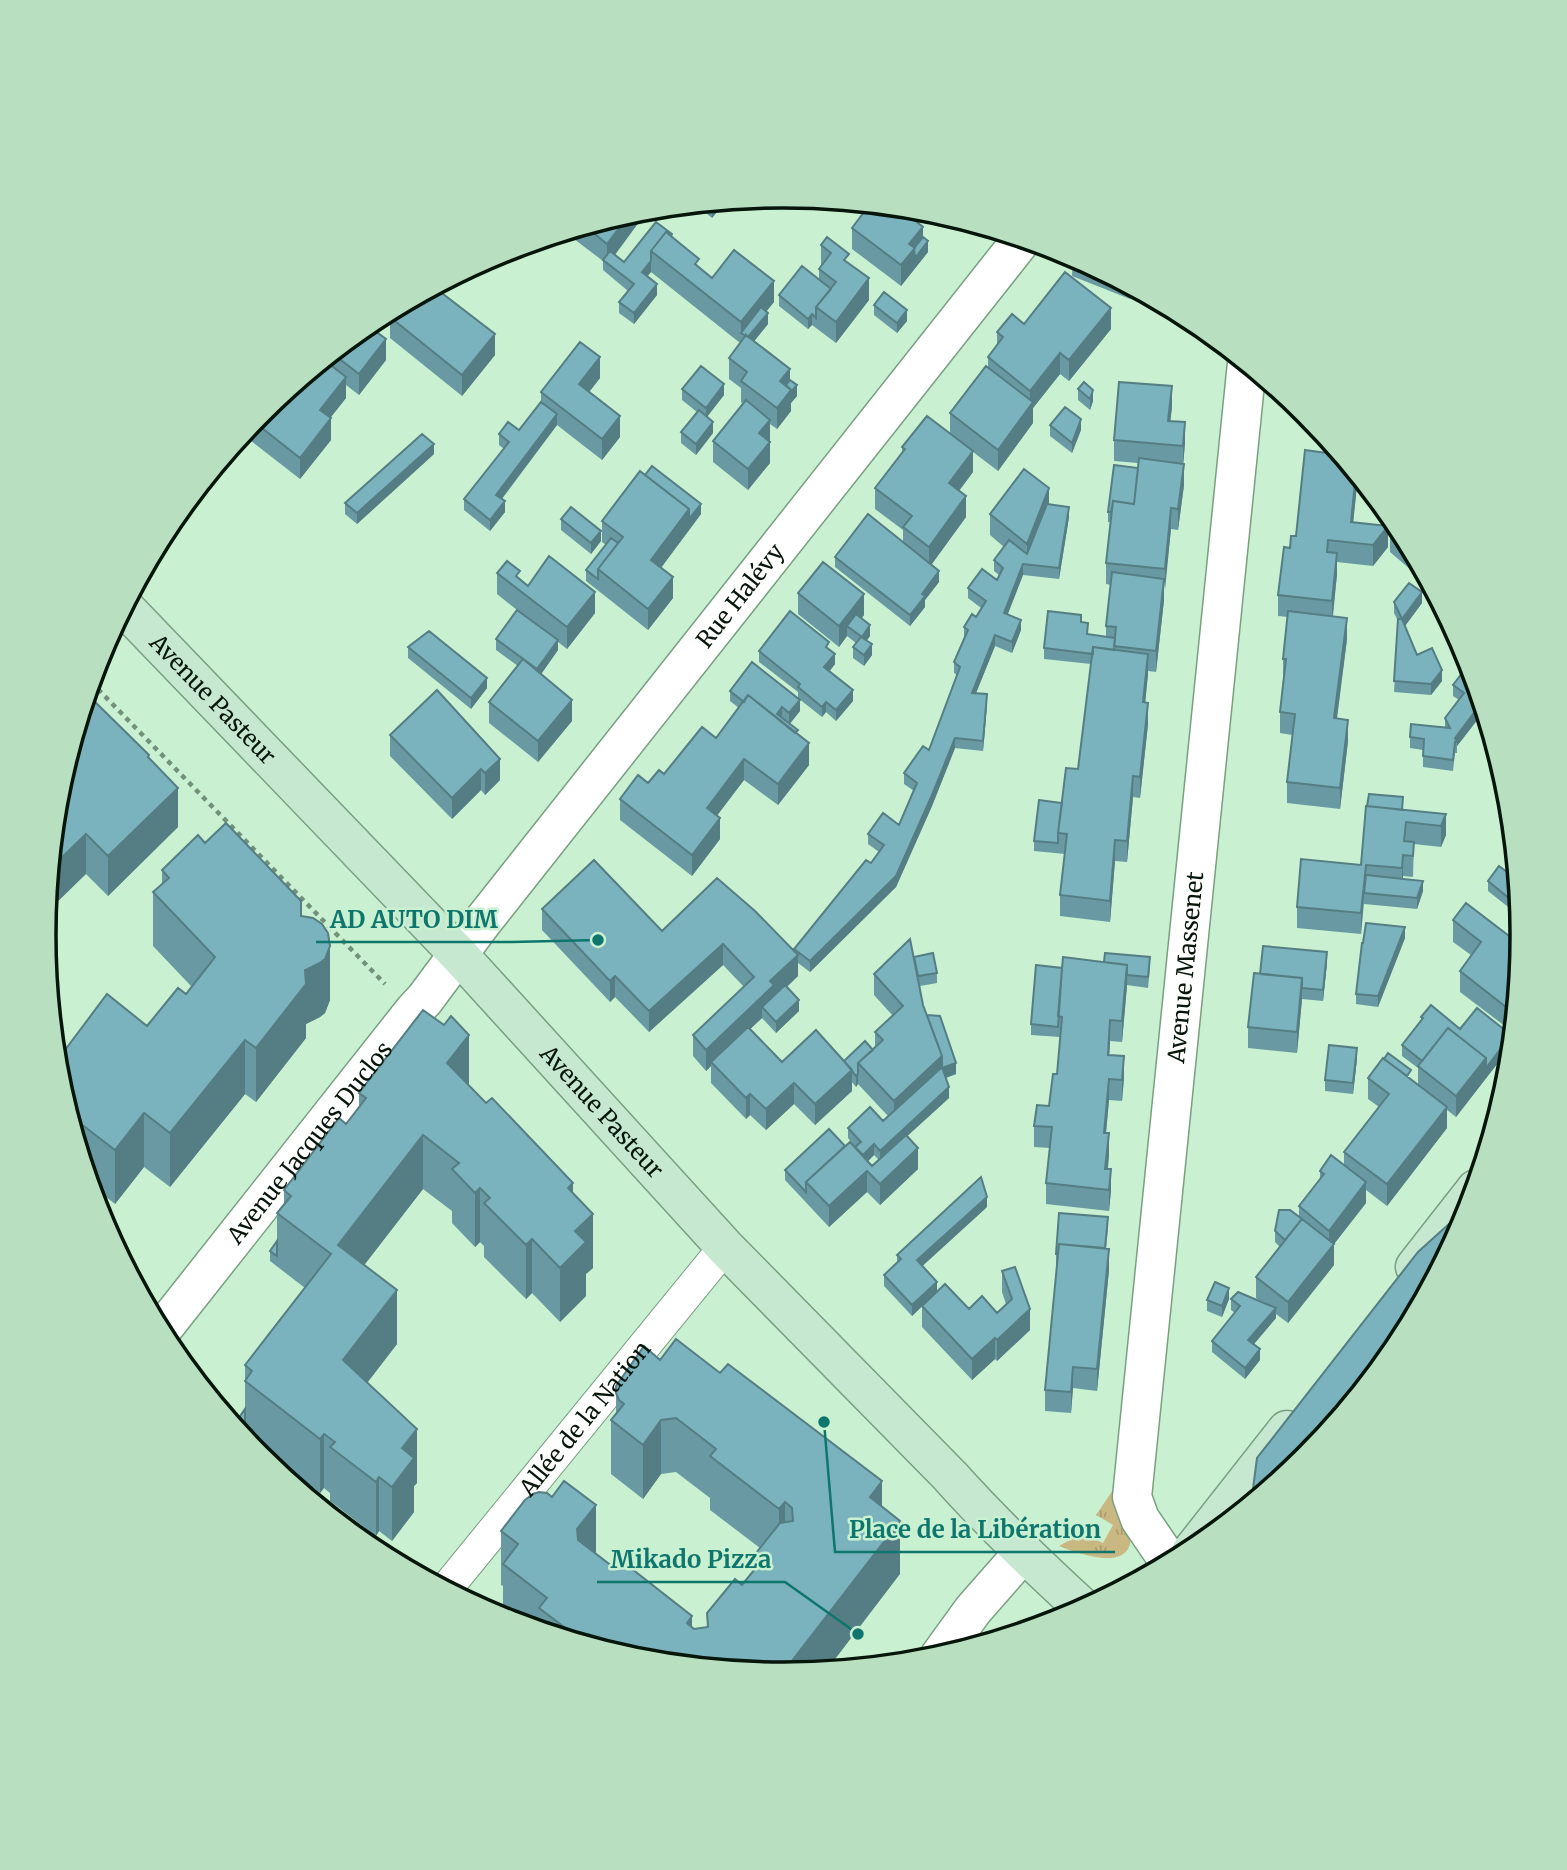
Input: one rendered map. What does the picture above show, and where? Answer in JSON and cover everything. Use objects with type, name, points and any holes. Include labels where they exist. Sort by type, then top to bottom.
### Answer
[{"type":"main road","name":"Avenue Pasteur","points":[[131,614],[459,954],[725,1247],[1023,1553],[1075,1601]]},
{"type":"main road","points":[[1393,1295],[1454,1217]]},
{"type":"main road","points":[[1218,1518],[1310,1402]]},
{"type":"street","name":"Rue Halévy","points":[[459,954],[1017,246]]},
{"type":"street","name":"Avenue Massenet","points":[[1164,1555],[1140,1519],[1132,1497],[1246,374]]},
{"type":"street","name":"Avenue Jacques Duclos","points":[[168,1321],[459,954]]},
{"type":"street","name":"Allée de la Nation","points":[[452,1582],[725,1247]]},
{"type":"street","points":[[949,1643],[973,1610],[1023,1553]]},
{"type":"path","points":[[99,690],[413,1012]]},
{"type":"green space","points":[[1117,1484],[1131,1537],[1126,1552],[1109,1558],[1059,1546],[1082,1533],[1103,1543],[1113,1525],[1096,1515]]},
{"type":"building","points":[[864,212],[913,219],[923,227],[909,244],[915,248],[901,265],[852,228]]},
{"type":"building","points":[[656,222],[672,234],[671,236],[666,232],[651,251],[651,261],[642,272],[657,284],[634,313],[619,302],[634,284],[603,260],[610,251],[624,262]]},
{"type":"building","points":[[620,226],[607,244],[593,233]]},
{"type":"building","points":[[666,232],[699,259],[695,264],[712,278],[734,250],[774,281],[741,322],[651,251]]},
{"type":"building","points":[[827,237],[849,254],[844,260],[869,278],[836,322],[816,307],[836,282],[819,269],[831,253],[821,245]]},
{"type":"building","points":[[923,237],[928,241],[915,258],[914,248]]},
{"type":"building","points":[[802,266],[831,289],[816,307],[816,318],[812,314],[808,319],[779,295]]},
{"type":"building","points":[[1065,272],[1111,308],[1069,360],[1060,353],[1030,391],[988,357],[1003,337],[997,332],[1012,314],[1024,324]]},
{"type":"building","points":[[884,292],[907,310],[897,323],[874,305]]},
{"type":"building","points":[[442,293],[495,334],[462,375],[394,321]]},
{"type":"building","points":[[761,307],[768,313],[748,337],[741,333]]},
{"type":"building","points":[[376,332],[386,339],[359,374],[340,359]]},
{"type":"building","points":[[746,335],[790,369],[780,381],[791,390],[777,408],[741,381],[747,372],[729,358]]},
{"type":"building","points":[[580,342],[600,357],[579,384],[620,416],[602,439],[541,392]]},
{"type":"building","points":[[331,366],[346,377],[320,410],[331,418],[300,458],[262,428]]},
{"type":"building","points":[[701,366],[724,384],[706,408],[682,389]]},
{"type":"building","points":[[986,366],[1033,402],[998,450],[950,413]]},
{"type":"building","points":[[790,380],[797,385],[791,392],[786,385]]},
{"type":"building","points":[[1084,382],[1093,390],[1090,399],[1078,389]]},
{"type":"building","points":[[1119,382],[1172,386],[1168,421],[1185,422],[1183,446],[1114,440]]},
{"type":"building","points":[[746,400],[770,420],[759,433],[770,442],[748,469],[713,441]]},
{"type":"building","points":[[541,402],[557,414],[496,495],[505,501],[490,520],[464,499],[509,442],[499,434],[508,422],[519,430]]},
{"type":"building","points":[[1065,407],[1081,419],[1072,443],[1050,425]]},
{"type":"building","points":[[699,410],[713,422],[696,444],[681,432]]},
{"type":"building","points":[[927,416],[973,451],[949,483],[966,496],[929,547],[903,527],[912,516],[875,488],[905,449],[902,447]]},
{"type":"building","points":[[422,434],[434,444],[357,513],[345,503]]},
{"type":"building","points":[[1305,450],[1328,453],[1355,485],[1351,522],[1384,526],[1386,528],[1373,545],[1328,540],[1327,552],[1337,553],[1332,601],[1278,595],[1284,547],[1290,548],[1291,536],[1296,536]]},
{"type":"building","points":[[1139,458],[1184,464],[1178,509],[1171,508],[1165,569],[1106,563],[1113,501],[1134,504]]},
{"type":"building","points":[[1114,465],[1138,468],[1134,504],[1113,501],[1111,512],[1108,512]]},
{"type":"building","points":[[652,466],[701,504],[689,519],[689,509],[645,475]]},
{"type":"building","points":[[1024,469],[1049,488],[1027,544],[990,514]]},
{"type":"building","points":[[640,471],[689,509],[651,560],[673,577],[648,609],[598,569],[623,537],[602,521]]},
{"type":"building","points":[[1047,504],[1069,507],[1059,568],[1023,564],[1004,613],[1021,620],[1012,642],[995,635],[972,693],[987,694],[983,741],[955,738],[896,876],[810,961],[794,949],[866,860],[871,863],[884,845],[868,834],[883,813],[899,825],[917,783],[904,773],[923,746],[929,750],[960,667],[954,662],[968,630],[964,627],[972,614],[976,617],[986,601],[968,588],[982,569],[997,580],[1003,568],[994,560],[1009,540],[1027,554]]},
{"type":"building","points":[[571,507],[601,531],[591,543],[561,519]]},
{"type":"building","points":[[868,514],[939,571],[910,615],[835,557]]},
{"type":"building","points":[[611,538],[618,543],[598,569],[598,579],[586,570]]},
{"type":"building","points":[[549,556],[595,592],[567,627],[497,573],[507,561],[520,571],[516,576],[528,586]]},
{"type":"building","points":[[823,562],[864,594],[839,626],[798,593]]},
{"type":"building","points":[[1112,572],[1164,579],[1156,651],[1114,646],[1116,627],[1106,626]]},
{"type":"building","points":[[1409,583],[1422,592],[1402,619],[1394,602]]},
{"type":"building","points":[[517,610],[558,640],[537,669],[496,639]]},
{"type":"building","points":[[790,611],[829,642],[826,647],[835,654],[824,667],[853,690],[836,710],[826,702],[822,707],[798,687],[800,684],[759,651]]},
{"type":"building","points":[[1048,611],[1081,615],[1081,622],[1088,623],[1087,634],[1115,638],[1114,650],[1093,647],[1093,654],[1044,648]]},
{"type":"building","points":[[1288,611],[1347,618],[1334,718],[1348,720],[1340,788],[1287,782],[1295,714],[1280,712]]},
{"type":"building","points":[[856,614],[870,625],[862,637],[847,626]]},
{"type":"building","points":[[1398,619],[1402,619],[1417,655],[1432,648],[1442,670],[1431,684],[1394,681]]},
{"type":"building","points":[[429,631],[487,678],[471,698],[408,647]]},
{"type":"building","points":[[861,637],[872,644],[864,655],[853,647]]},
{"type":"building","points":[[1093,647],[1148,654],[1143,702],[1148,703],[1140,777],[1133,776],[1127,841],[1115,840],[1110,901],[1060,895],[1067,834],[1058,833],[1066,768],[1078,769]]},
{"type":"building","points":[[523,659],[572,700],[538,741],[489,702]]},
{"type":"building","points":[[752,662],[800,700],[789,713],[782,707],[777,714],[798,730],[795,733],[748,695],[744,702],[730,691]]},
{"type":"building","points":[[1462,673],[1475,711],[1455,738],[1457,742],[1453,760],[1423,756],[1424,739],[1410,737],[1411,724],[1450,728],[1445,718],[1464,693],[1453,685]]},
{"type":"building","points":[[437,690],[500,759],[485,773],[481,769],[452,798],[390,735]]},
{"type":"building","points":[[748,695],[809,743],[778,784],[744,759],[707,808],[720,818],[692,855],[620,799],[638,775],[648,783],[659,770],[664,774],[702,727],[716,738]]},
{"type":"building","points":[[95,702],[178,788],[108,856],[86,834],[60,859],[70,793]]},
{"type":"building","points":[[1369,794],[1403,797],[1402,810],[1367,806]]},
{"type":"building","points":[[1039,800],[1062,803],[1058,843],[1034,841]]},
{"type":"building","points":[[1366,806],[1446,814],[1441,826],[1406,822],[1404,841],[1414,842],[1413,856],[1403,855],[1402,868],[1366,865],[1361,913],[1297,907],[1301,859],[1361,865]]},
{"type":"building","points":[[226,823],[301,901],[301,916],[313,918],[322,924],[328,933],[330,946],[325,959],[305,970],[306,984],[256,1048],[245,1040],[170,1133],[144,1113],[115,1150],[81,1124],[65,1050],[107,994],[147,1026],[178,988],[186,994],[215,957],[153,892],[169,878],[162,870],[198,835],[205,843]]},
{"type":"building","points":[[594,860],[662,931],[717,878],[755,911],[798,955],[770,981],[774,985],[706,1050],[693,1035],[754,977],[723,944],[649,1011],[615,976],[610,981],[542,909]]},
{"type":"building","points":[[1499,866],[1508,872],[1509,898],[1488,881]]},
{"type":"building","points":[[1366,875],[1423,881],[1417,898],[1364,893]]},
{"type":"building","points":[[1466,903],[1511,937],[1507,1008],[1460,971],[1481,942],[1453,920]]},
{"type":"building","points":[[1366,923],[1405,927],[1378,996],[1356,994]]},
{"type":"building","points":[[910,939],[923,1005],[942,1056],[894,1101],[858,1063],[883,1040],[875,1032],[903,1006],[874,974]]},
{"type":"building","points":[[1263,946],[1327,952],[1323,990],[1302,988],[1302,978],[1260,974]]},
{"type":"building","points":[[933,953],[937,973],[918,976],[914,957]]},
{"type":"building","points":[[1105,953],[1150,957],[1148,977],[1127,975],[1127,965],[1104,962]]},
{"type":"building","points":[[1063,957],[1127,965],[1122,1021],[1110,1020],[1108,1055],[1124,1056],[1122,1080],[1109,1079],[1104,1133],[1109,1133],[1105,1169],[1111,1169],[1109,1190],[1046,1183],[1052,1127],[1034,1126],[1037,1105],[1049,1106],[1053,1074],[1057,1074]]},
{"type":"building","points":[[1036,965],[1062,968],[1058,1027],[1031,1024]]},
{"type":"building","points":[[1254,973],[1302,978],[1297,1032],[1248,1027]]},
{"type":"building","points":[[785,985],[799,1000],[776,1022],[762,1007]]},
{"type":"building","points":[[1431,1005],[1460,1029],[1477,1008],[1505,1030],[1502,1047],[1486,1068],[1486,1058],[1448,1028],[1422,1061],[1402,1045],[1423,1018],[1421,1017]]},
{"type":"building","points":[[423,1010],[444,1025],[451,1016],[469,1035],[447,1063],[486,1103],[492,1098],[573,1183],[568,1188],[593,1214],[575,1231],[586,1242],[560,1268],[532,1239],[526,1245],[484,1203],[490,1198],[480,1188],[475,1193],[452,1169],[459,1163],[423,1135],[338,1245],[397,1290],[343,1360],[417,1429],[402,1448],[414,1458],[392,1487],[379,1477],[376,1482],[330,1447],[335,1442],[324,1434],[320,1439],[245,1381],[252,1371],[245,1365],[331,1254],[277,1213],[291,1196],[284,1190],[339,1118],[346,1124],[366,1098],[359,1093]]},
{"type":"building","points":[[927,1015],[940,1016],[956,1063],[942,1068],[942,1056]]},
{"type":"building","points":[[748,1027],[782,1062],[816,1030],[852,1070],[815,1104],[794,1083],[766,1109],[750,1094],[746,1098],[711,1062]]},
{"type":"building","points":[[1448,1028],[1486,1058],[1456,1096],[1418,1066]]},
{"type":"building","points":[[865,1041],[873,1050],[858,1063],[856,1076],[844,1061]]},
{"type":"building","points":[[1329,1045],[1357,1048],[1353,1083],[1325,1080]]},
{"type":"building","points":[[1388,1053],[1411,1070],[1407,1076],[1384,1059]]},
{"type":"building","points":[[1383,1058],[1447,1107],[1387,1184],[1344,1152],[1389,1094],[1368,1078]]},
{"type":"building","points":[[942,1067],[949,1087],[880,1151],[874,1144],[863,1155],[855,1147],[861,1142],[848,1128],[870,1107],[883,1121]]},
{"type":"building","points":[[829,1129],[845,1146],[806,1182],[806,1192],[785,1170]]},
{"type":"building","points":[[906,1135],[918,1148],[880,1184],[867,1171],[829,1206],[806,1182],[850,1142],[872,1166]]},
{"type":"building","points":[[1331,1155],[1366,1182],[1329,1231],[1299,1206],[1324,1174],[1320,1171]]},
{"type":"building","points":[[981,1177],[987,1197],[917,1260],[937,1282],[912,1305],[884,1275],[901,1259],[897,1255]]},
{"type":"building","points":[[1279,1210],[1290,1210],[1302,1219],[1285,1240],[1275,1231]]},
{"type":"building","points":[[1059,1213],[1108,1217],[1105,1248],[1059,1244],[1056,1254]]},
{"type":"building","points":[[1302,1219],[1334,1244],[1288,1302],[1256,1277]]},
{"type":"building","points":[[1452,1221],[1414,1299],[1361,1378],[1298,1449],[1253,1490],[1257,1458],[1418,1252]]},
{"type":"building","points":[[277,1241],[277,1256],[270,1251]]},
{"type":"building","points":[[1059,1244],[1109,1249],[1097,1369],[1073,1367],[1071,1392],[1045,1390]]},
{"type":"building","points":[[1015,1267],[1030,1309],[972,1359],[922,1306],[945,1284],[969,1309],[982,1296],[997,1313],[1012,1299],[1002,1271]]},
{"type":"building","points":[[1215,1282],[1229,1288],[1222,1306],[1207,1300]]},
{"type":"building","points":[[1238,1292],[1276,1308],[1248,1340],[1260,1349],[1245,1368],[1212,1341],[1240,1306],[1231,1299]]},
{"type":"building","points":[[676,1339],[720,1373],[728,1364],[882,1481],[870,1497],[900,1521],[791,1662],[736,1661],[689,1656],[642,1649],[567,1629],[539,1608],[547,1598],[503,1564],[518,1544],[501,1531],[525,1500],[539,1492],[552,1497],[564,1481],[596,1505],[577,1529],[578,1540],[617,1570],[623,1562],[692,1616],[687,1623],[694,1629],[708,1627],[707,1613],[735,1579],[742,1585],[759,1564],[752,1558],[780,1523],[793,1521],[792,1508],[785,1502],[779,1509],[710,1456],[716,1449],[676,1418],[661,1420],[643,1445],[611,1420],[624,1404],[619,1400],[616,1386],[644,1346],[660,1360]]},
{"type":"building","points":[[245,1409],[245,1424],[239,1417]]},
{"type":"place","name":"AD AUTO DIM","points":[[598,940]]},
{"type":"place","name":"Place de la Libération","points":[[824,1422]]},
{"type":"place","name":"Mikado Pizza","points":[[858,1634]]}]
